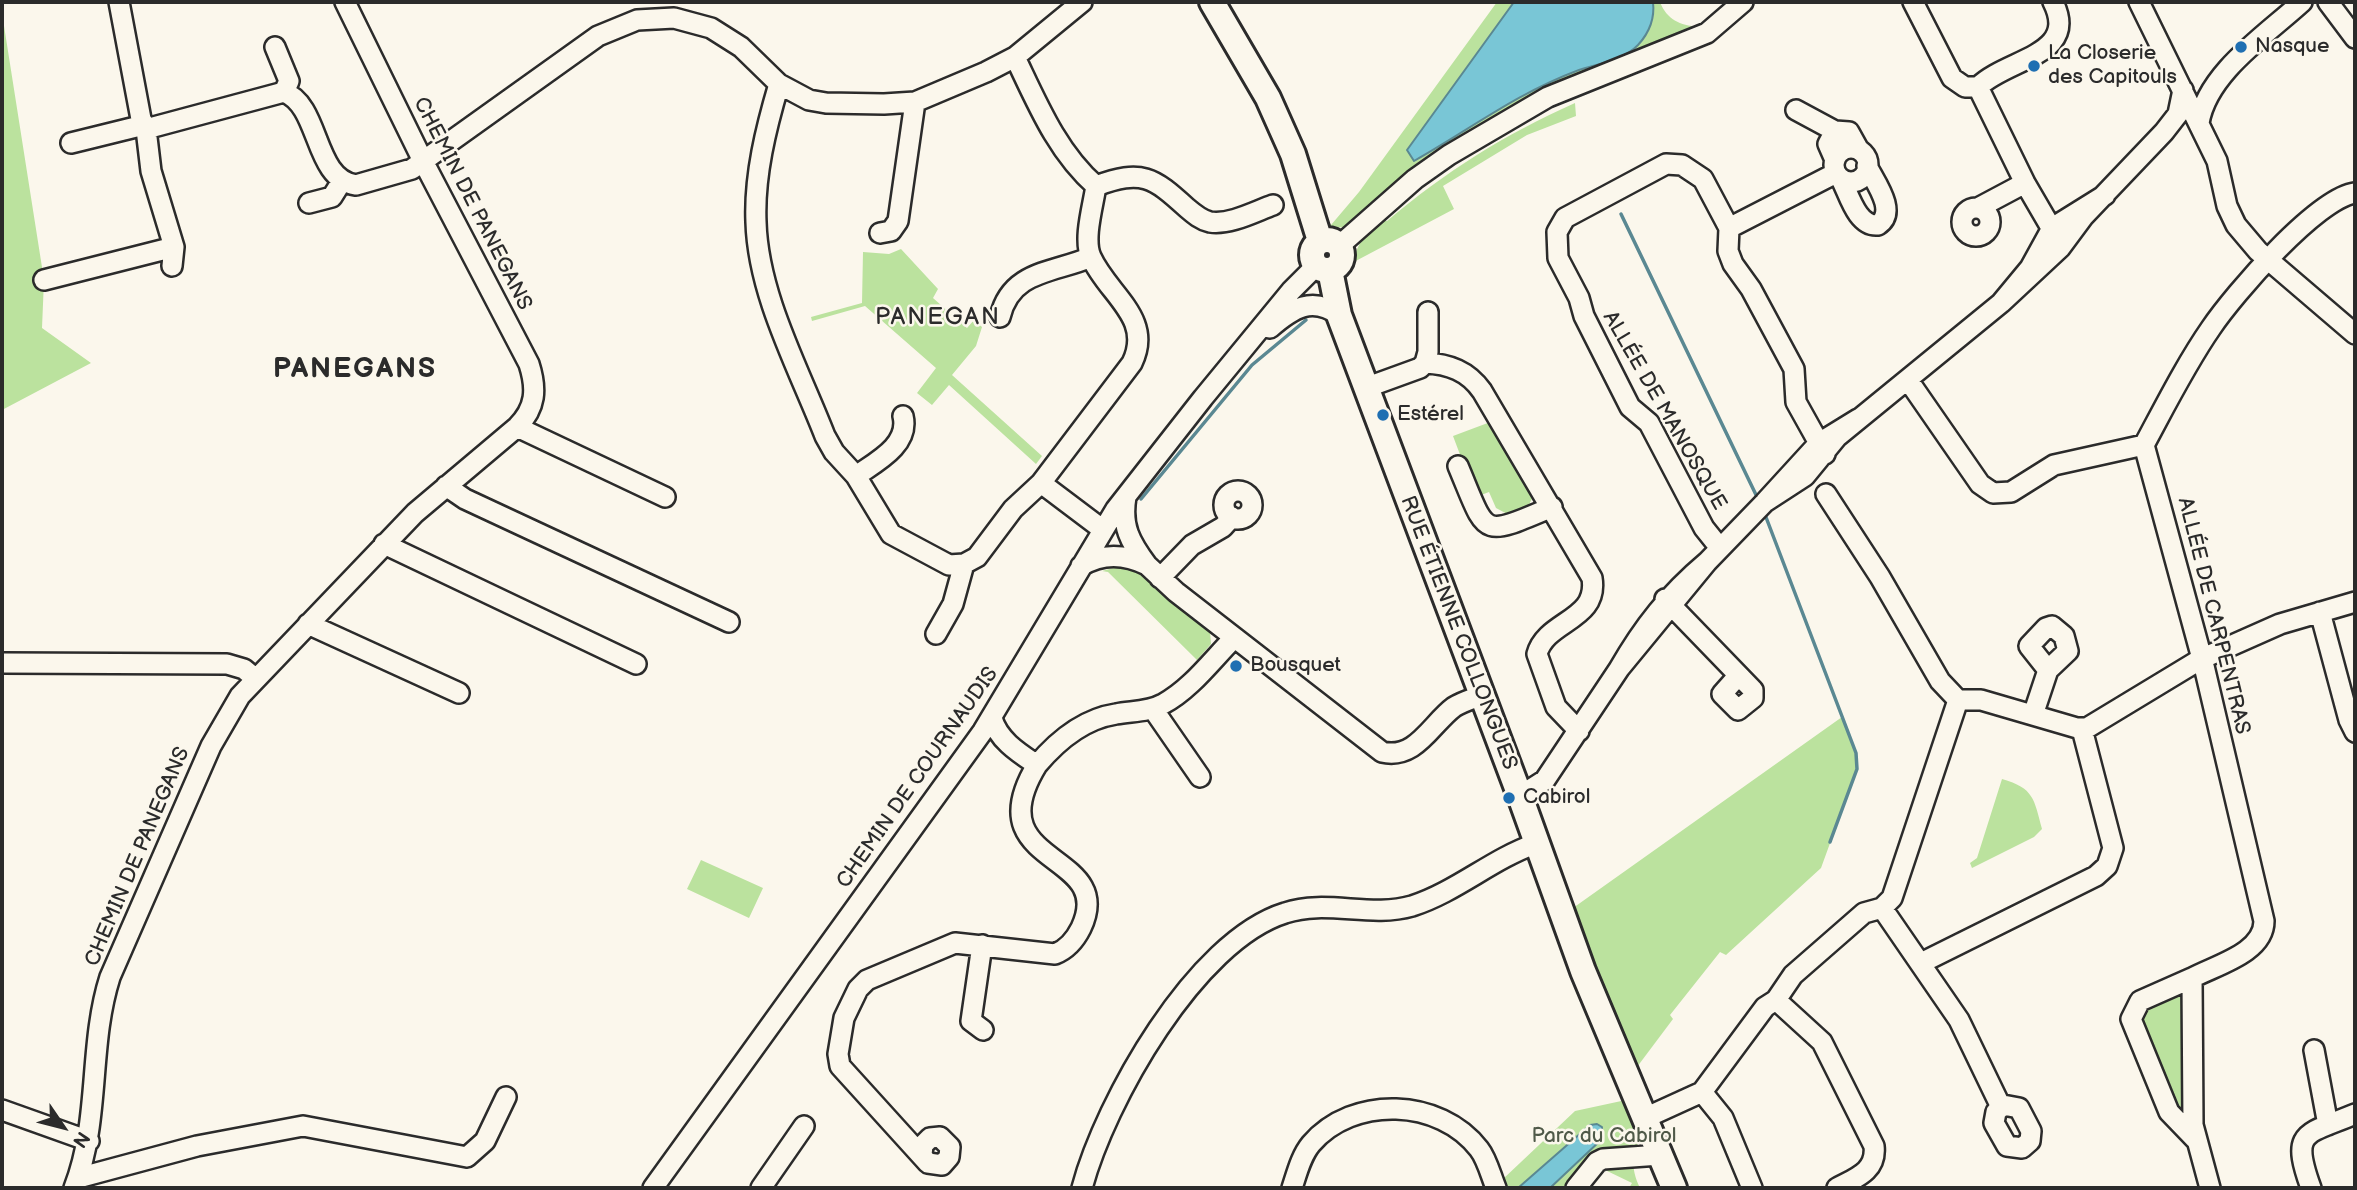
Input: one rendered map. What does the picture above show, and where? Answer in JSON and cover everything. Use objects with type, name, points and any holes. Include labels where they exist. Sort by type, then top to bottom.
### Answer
[{"type":"main road","points":[[1212,2],[1268,98],[1329,243],[1341,260],[1323,268]]},
{"type":"main road","name":"RUE ÉTIENNE COLLONGUES","points":[[1323,268],[1365,388],[1520,796],[1535,844],[1583,971],[1674,1188]]},
{"type":"street","points":[[44,280],[173,256],[151,170],[145,127],[119,2]]},
{"type":"street","name":"CHEMIN DE PANEGANS","points":[[76,1183],[89,1141],[102,1013],[110,977],[211,746],[230,711],[256,679],[384,544],[446,486],[527,417],[534,400],[534,380],[529,364],[422,161],[345,2]]},
{"type":"street","points":[[285,92],[297,101],[333,170],[342,181],[360,185],[406,172],[598,36],[637,20],[674,18],[711,28],[741,47],[779,84],[810,100],[826,103],[915,102],[1015,57],[1082,2]]},
{"type":"street","points":[[1329,243],[1449,155],[1548,97],[1707,33],[1743,2]]},
{"type":"street","points":[[1913,2],[1952,78],[1965,87],[1978,87],[1997,73],[2045,48],[2057,38],[2061,24],[2053,2]]},
{"type":"street","points":[[2140,2],[2217,161],[2227,206],[2236,225],[2269,261],[2355,334]]},
{"type":"street","points":[[2199,123],[2215,84],[2302,2]]},
{"type":"street","points":[[2328,2],[2355,38]]},
{"type":"street","points":[[275,47],[289,80],[285,92]]},
{"type":"street","points":[[1015,57],[1042,115],[1075,168],[1096,186]]},
{"type":"street","points":[[779,84],[758,178],[756,223],[762,266],[780,323],[825,436],[834,452],[856,476],[891,534],[949,565],[964,564],[977,557],[1013,509],[1041,483],[1132,363],[1139,349],[1140,338],[1133,319],[1091,257],[1089,240],[1096,186]]},
{"type":"street","points":[[2185,93],[2215,84]]},
{"type":"street","points":[[1978,87],[2025,183],[2050,246]]},
{"type":"street","points":[[71,143],[285,92]]},
{"type":"street","points":[[1520,796],[1545,780],[1619,669],[1669,603],[1713,555],[1761,506],[1837,437],[2001,303],[2050,246],[2066,231],[2076,226],[2164,132],[2178,114],[2185,93]]},
{"type":"street","points":[[880,233],[891,231],[898,221],[915,102]]},
{"type":"street","points":[[1796,110],[1835,131],[1849,132],[1887,210],[1885,219],[1878,225],[1864,223],[1837,170],[1828,144],[1835,131]]},
{"type":"street","points":[[2164,132],[2199,123]]},
{"type":"street","points":[[1729,228],[1837,170],[1843,150],[1863,158]]},
{"type":"street","points":[[1837,170],[1855,181],[1864,175],[1863,158]]},
{"type":"street","name":"ALLÉE DE MANOSQUE","points":[[1713,555],[1704,528],[1649,423],[1630,407],[1558,258],[1557,232],[1567,217],[1672,163],[1682,165],[1700,175],[1729,228],[1728,251],[1732,264],[1751,289],[1794,369],[1796,402],[1811,463]]},
{"type":"street","points":[[1096,186],[1134,176],[1151,178],[1199,217],[1213,222],[1235,219],[1273,205]]},
{"type":"street","points":[[309,203],[332,197],[342,181]]},
{"type":"street","points":[[1978,208],[2025,183]]},
{"type":"street","points":[[1908,380],[1980,484],[1993,493],[2011,492],[2054,465],[2144,445],[2210,330],[2269,261],[2328,204],[2355,193]]},
{"type":"street","points":[[2050,246],[2105,195]]},
{"type":"street","points":[[1000,317],[1010,291],[1020,282],[1091,257]]},
{"type":"street","name":"CHEMIN DE COURNAUDIS","points":[[653,1188],[988,724],[1104,526],[1291,290],[1323,268]]},
{"type":"street","name":"CHEMIN DE COURNAUDIS","points":[[1238,356],[1278,321],[1303,306],[1319,304],[1339,316]]},
{"type":"street","points":[[1365,388],[1420,368],[1425,363],[1428,356],[1427,312]]},
{"type":"street","points":[[1425,363],[1450,366],[1473,379],[1590,571],[1593,592],[1584,610],[1541,644],[1538,662],[1556,707],[1579,731]]},
{"type":"street","points":[[856,476],[894,447],[902,435],[903,416]]},
{"type":"street","points":[[517,427],[665,498]]},
{"type":"street","name":"ALLÉE DE CARPENTRAS","points":[[2144,445],[2201,659],[2264,926],[2255,945],[2140,1001],[2131,1019],[2169,1112],[2195,1139]]},
{"type":"street","points":[[1811,463],[1811,484],[1826,495],[1880,577],[1940,681],[1958,700],[1981,700],[2082,729],[2093,726],[2201,659],[2280,624],[2355,603]]},
{"type":"street","points":[[1458,466],[1480,517],[1488,526],[1502,528],[1552,507]]},
{"type":"street","points":[[1041,483],[1128,539],[1153,572],[1372,746],[1387,753],[1398,753],[1412,748],[1453,708],[1480,696]]},
{"type":"street","points":[[446,486],[465,499],[729,622]]},
{"type":"street","points":[[1119,557],[1128,539],[1124,514],[1126,496]]},
{"type":"street","points":[[1153,572],[1223,527],[1231,517]]},
{"type":"street","points":[[384,544],[636,664]]},
{"type":"street","points":[[1081,566],[1093,558],[1119,557],[1153,572]]},
{"type":"street","points":[[936,634],[953,604],[964,564]]},
{"type":"street","points":[[1669,603],[1738,676]]},
{"type":"street","points":[[2320,612],[2349,720],[2355,732]]},
{"type":"street","points":[[308,624],[459,693]]},
{"type":"street","points":[[922,1155],[840,1066],[838,1054],[844,1018],[854,995],[867,980],[946,945],[965,942],[1055,954],[1069,945],[1085,919],[1087,904],[1083,885],[1031,842],[1023,827],[1022,796],[1037,765],[1055,745],[1087,723],[1107,715],[1153,709],[1181,692],[1234,638]]},
{"type":"street","points":[[2,663],[227,663],[244,669],[256,679]]},
{"type":"street","points":[[2033,715],[2048,670]]},
{"type":"street","points":[[1645,1118],[1702,1091],[1765,1007],[1776,1000],[1786,983],[1864,914],[1882,908],[1895,890],[1958,700]]},
{"type":"street","points":[[1153,709],[1200,777]]},
{"type":"street","points":[[988,724],[1015,750],[1037,765]]},
{"type":"street","points":[[1922,963],[2096,876],[2107,866],[2113,848],[2082,729]]},
{"type":"street","points":[[1082,1188],[1090,1160],[1127,1078],[1180,1001],[1242,934],[1268,919],[1306,908],[1364,910],[1413,905],[1461,884],[1535,844]]},
{"type":"street","points":[[1882,908],[1959,1020],[2001,1107]]},
{"type":"street","points":[[982,945],[971,1021],[983,1030]]},
{"type":"street","name":"ALLÉE DE CARPENTRAS","points":[[2192,978],[2195,1139],[2210,1188]]},
{"type":"street","points":[[1776,1000],[1822,1042],[1874,1146],[1874,1161],[1870,1167],[1837,1188]]},
{"type":"street","points":[[2314,1050],[2328,1125]]},
{"type":"street","points":[[1702,1091],[1723,1118],[1752,1188]]},
{"type":"street","name":"CHEMIN DE PANEGANS","points":[[76,1183],[197,1146],[303,1126],[467,1157],[485,1141],[506,1097]]},
{"type":"street","points":[[1292,1188],[1304,1155],[1318,1137],[1359,1114],[1387,1109],[1425,1113],[1449,1122],[1480,1149],[1496,1188]]},
{"type":"street","points":[[2,1110],[89,1141]]},
{"type":"street","points":[[2311,1188],[2300,1157],[2300,1147],[2310,1134],[2355,1114]]},
{"type":"street","points":[[761,1188],[804,1126]]},
{"type":"street","points":[[1576,1188],[1597,1162],[1603,1159],[1660,1155]]},
{"type":"green space","points":[[1497,2],[1660,2],[1666,13],[1675,20],[1698,27],[1520,102],[1450,143],[1387,191],[1347,227],[1328,228],[1321,219],[1325,214],[1331,225],[1359,192]]},
{"type":"green space","points":[[2,13],[44,280],[42,328],[91,363],[2,410]]},
{"type":"green space","points":[[1575,103],[1576,116],[1527,135],[1443,186],[1454,209],[1350,264],[1360,243],[1381,219],[1387,221],[1431,186],[1500,141]]},
{"type":"green space","points":[[901,249],[938,289],[933,298],[967,328],[974,320],[982,327],[976,346],[952,375],[1042,456],[1036,464],[949,385],[932,405],[917,393],[936,368],[865,306],[812,321],[811,317],[862,303],[863,252],[889,254]]},
{"type":"green space","points":[[1493,421],[1534,494],[1528,507],[1509,515],[1496,508],[1489,492],[1476,497],[1453,436]]},
{"type":"green space","points":[[1121,566],[1142,573],[1210,631],[1211,644],[1197,660],[1108,572],[1102,571]]},
{"type":"green space","points":[[1842,717],[1856,753],[1857,769],[1821,868],[1726,955],[1720,952],[1670,1015],[1673,1019],[1637,1067],[1573,908]]},
{"type":"green space","points":[[2002,779],[2021,786],[2031,796],[2042,829],[2034,837],[1972,868],[1970,863],[1977,858]]},
{"type":"green space","points":[[701,860],[763,888],[749,918],[687,889]]},
{"type":"green space","points":[[2183,990],[2184,1113],[2181,1114],[2166,1093],[2169,1087],[2136,1011]]},
{"type":"green space","name":"Parc du Cabirol","points":[[1626,1100],[1640,1137],[1634,1163],[1640,1188],[1629,1188],[1632,1183],[1603,1169],[1586,1188],[1485,1188],[1503,1179],[1575,1111]]},
{"type":"water","points":[[1514,2],[1653,2],[1653,14],[1646,35],[1632,50],[1534,90],[1414,161],[1407,150]]},
{"type":"water","points":[[1597,1124],[1602,1127],[1601,1140],[1550,1188],[1518,1188],[1590,1125]]},
{"type":"waterway","points":[[1621,214],[1758,499]]},
{"type":"waterway","points":[[1141,499],[1252,365],[1306,320]]},
{"type":"waterway","points":[[1764,512],[1856,753],[1857,769],[1830,842]]},
{"type":"place","name":"Nasque","points":[[2241,47]]},
{"type":"place","name":"La Closerie des Capitouls","points":[[2034,66]]},
{"type":"place","name":"Estérel","points":[[1383,415]]},
{"type":"place","name":"Bousquet","points":[[1236,666]]},
{"type":"place","name":"Cabirol","points":[[1509,798]]},
{"type":"district","name":"PANEGAN","points":[[938,318]]},
{"type":"district","name":"PANEGANS","points":[[355,370]]}]
